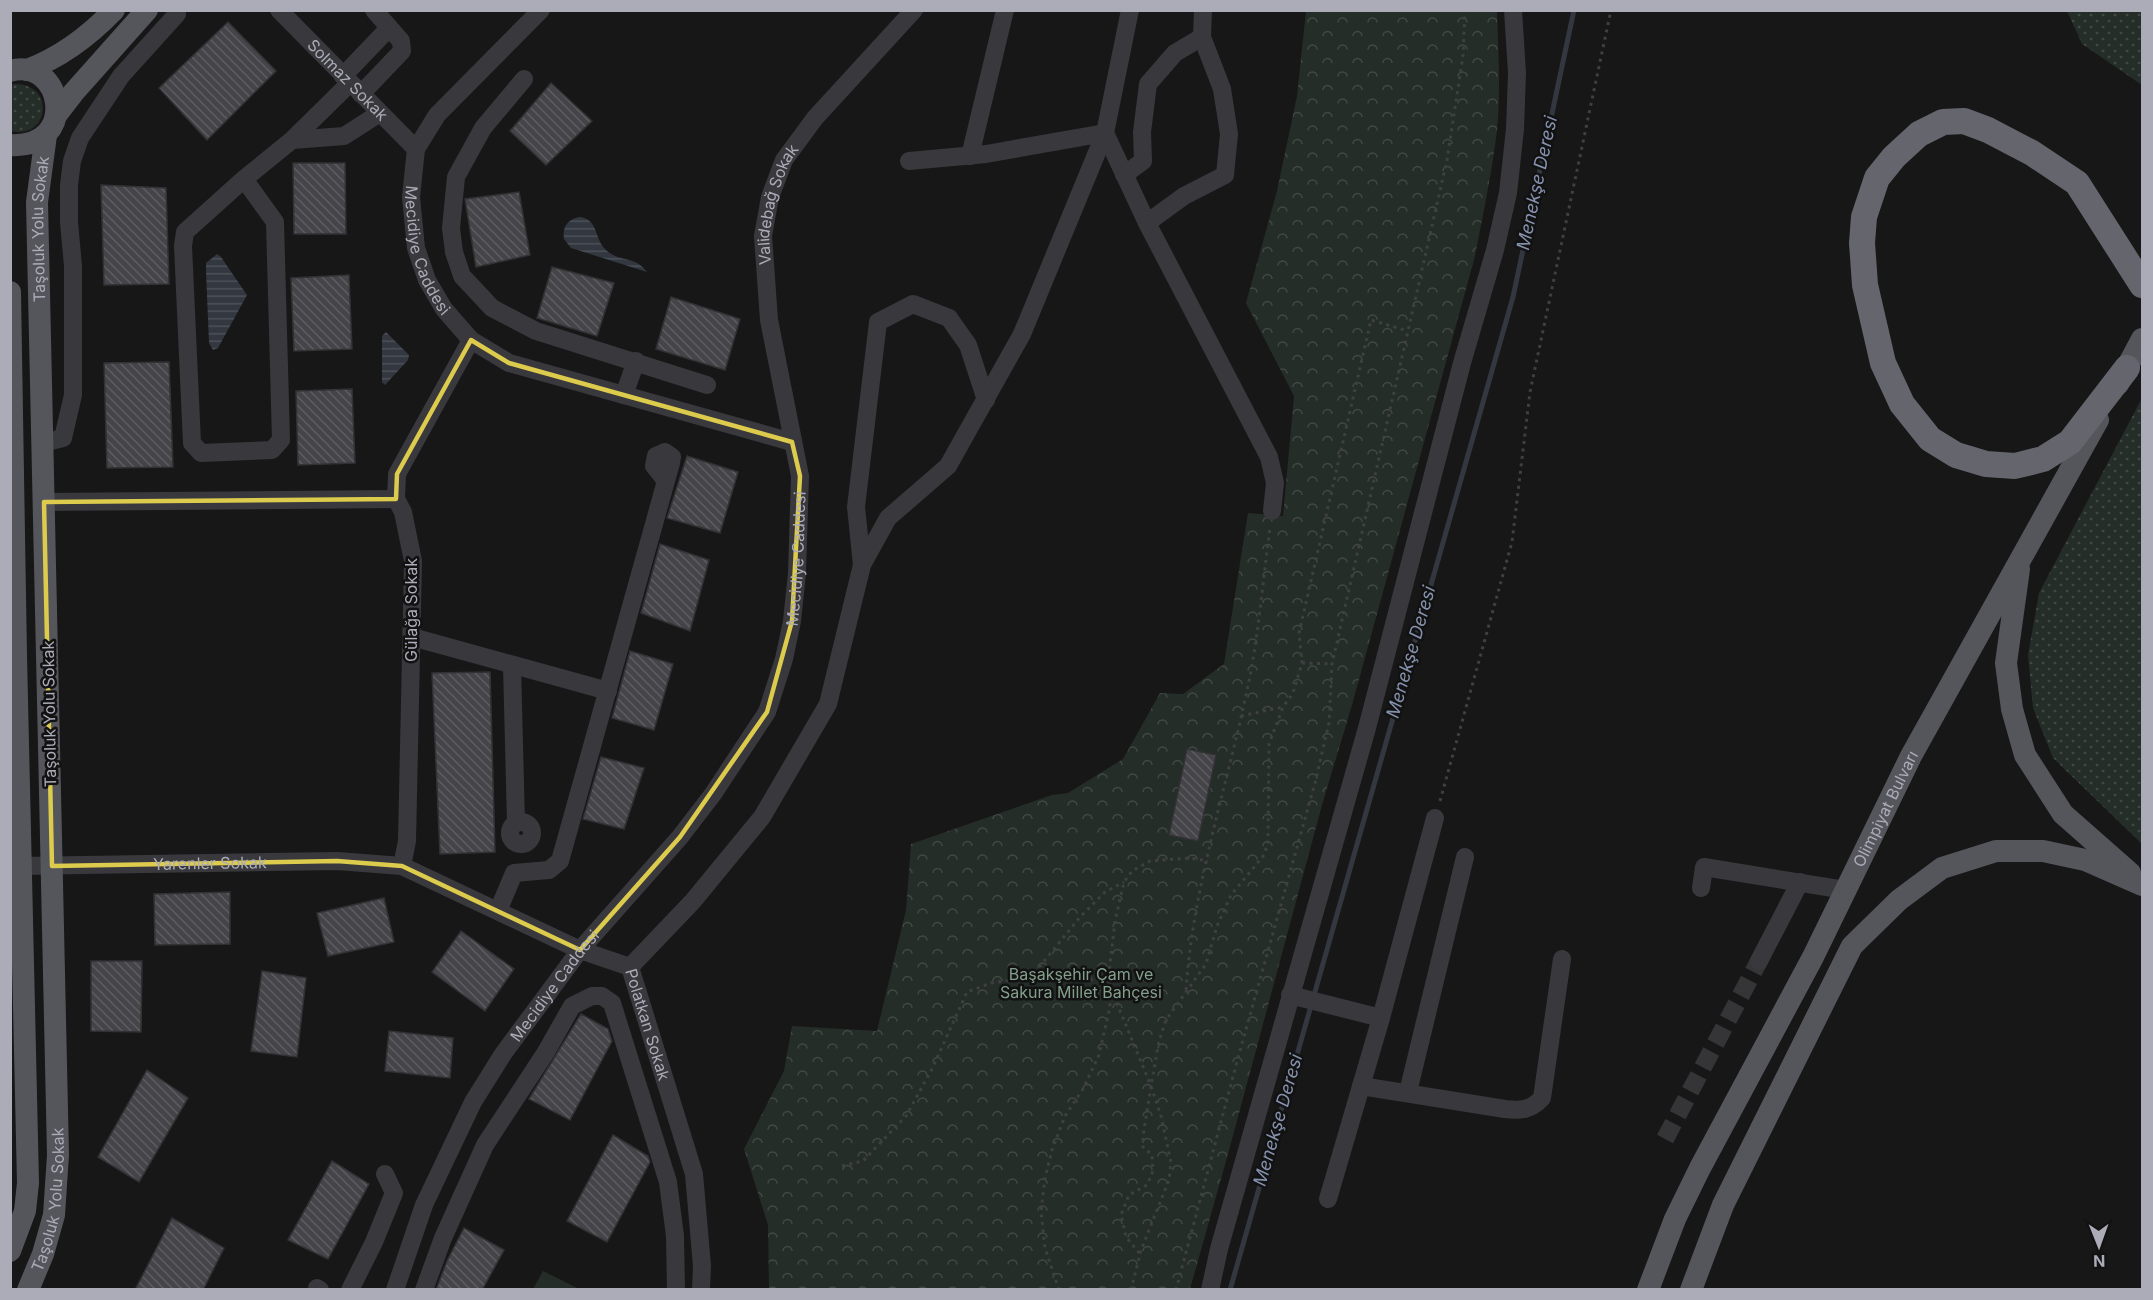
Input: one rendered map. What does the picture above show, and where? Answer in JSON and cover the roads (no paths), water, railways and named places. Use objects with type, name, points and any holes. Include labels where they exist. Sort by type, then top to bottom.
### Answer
[{"type":"highway","points":[[2127,368],[2070,442],[2043,459],[2015,466],[1986,464],[1956,455],[1930,439],[1902,404],[1883,363],[1865,285],[1862,243],[1864,216],[1877,178],[1894,157],[1919,134],[1943,122],[1964,121],[1988,130],[2032,153],[2077,183],[2142,285]]},
{"type":"main road","points":[[19,70],[60,54],[99,25],[114,10]]},
{"type":"main road","name":"Taşoluk Yolu Sokak","points":[[28,1290],[43,1254],[54,1215],[58,1155],[37,202],[46,135],[54,125],[57,114],[147,10]]},
{"type":"main road","points":[[19,70],[38,74],[47,81],[54,91],[57,114]]},
{"type":"main road","points":[[10,145],[23,146],[46,135]]},
{"type":"main road","name":"Taşoluk Yolu Sokak","points":[[10,292],[13,641],[28,1183],[25,1211],[10,1251]]},
{"type":"main road","name":"Olimpiyat Bulvarı","points":[[1648,1290],[1675,1219],[1700,1168],[1813,957],[1911,756],[2142,339]]},
{"type":"main road","points":[[2021,556],[2006,663],[2012,709],[2025,755],[2063,814],[2142,885]]},
{"type":"main road","points":[[1690,1290],[1723,1205],[1852,946],[1899,900],[1942,868],[1996,851],[2043,851],[2085,860],[2142,885]]},
{"type":"street","points":[[43,443],[63,438],[73,395],[73,266],[69,203],[72,161],[80,138],[121,76],[177,14],[176,10]]},
{"type":"street","name":"Solmaz Sokak","points":[[279,10],[416,149]]},
{"type":"street","points":[[244,179],[274,222],[281,440],[272,450],[201,453],[192,443],[183,246],[185,232],[244,179],[292,140],[351,84],[402,51],[401,41],[374,10]]},
{"type":"street","name":"Mecidiye Caddesi","points":[[395,1290],[424,1205],[473,1102],[504,1054],[580,950],[680,837],[720,784],[766,712],[784,659],[792,621],[797,573],[800,476],[792,442],[509,363],[471,339],[444,309],[427,280],[416,248],[411,197],[416,149],[437,115],[541,10]]},
{"type":"street","name":"Validebağ Sokak","points":[[792,442],[769,320],[763,236],[770,197],[784,160],[815,118],[914,10]]},
{"type":"street","points":[[970,156],[1005,10]]},
{"type":"street","points":[[630,967],[693,901],[762,817],[828,704],[862,565],[888,518],[948,466],[1022,334],[1104,133],[1130,10]]},
{"type":"street","points":[[1147,224],[1184,196],[1225,175],[1229,134],[1222,89],[1202,37],[1203,10]]},
{"type":"street","points":[[1210,1290],[1219,1249],[1367,728],[1462,363],[1495,250],[1508,194],[1515,129],[1517,73],[1513,10]]},
{"type":"street","points":[[351,84],[389,28]]},
{"type":"street","points":[[1124,175],[1143,161],[1142,132],[1148,84],[1175,53],[1202,37]]},
{"type":"street","points":[[525,79],[483,128],[456,177],[451,228],[454,252],[462,276],[492,308],[536,331],[707,385]]},
{"type":"street","points":[[292,140],[344,136],[380,113]]},
{"type":"street","points":[[909,161],[970,156],[1104,133]]},
{"type":"street","points":[[1104,133],[1147,224],[1269,457],[1275,483],[1272,511]]},
{"type":"street","points":[[862,565],[856,507],[878,322],[913,304],[949,318],[968,345],[986,400]]},
{"type":"street","name":"Gülağa Sokak","points":[[402,866],[407,841],[413,561],[403,512],[396,499],[397,474],[471,339]]},
{"type":"street","points":[[624,395],[636,361]]},
{"type":"street","points":[[498,911],[514,873],[549,870],[560,861],[666,481]]},
{"type":"street","points":[[44,502],[396,499]]},
{"type":"street","points":[[411,637],[608,691]]},
{"type":"street","points":[[512,665],[516,823]]},
{"type":"street","points":[[1328,1198],[1381,1018],[1435,818]]},
{"type":"street","points":[[1408,1092],[1465,857]]},
{"type":"street","name":"Yarenler Sokak","points":[[20,866],[337,861],[402,866]]},
{"type":"street","name":"Polatkan Sokak","points":[[402,866],[580,950],[630,967],[694,1174],[702,1266],[701,1290]]},
{"type":"street","points":[[1701,888],[1704,867],[1845,890]]},
{"type":"street","points":[[1759,961],[1800,882]]},
{"type":"street","points":[[1361,1086],[1522,1111],[1535,1106],[1542,1098],[1562,958]]},
{"type":"street","points":[[1290,995],[1381,1018]]},
{"type":"street","points":[[424,1290],[443,1238],[485,1145],[546,1052],[572,1006],[592,996],[602,996],[612,1003],[668,1182],[675,1236],[676,1290]]},
{"type":"street","points":[[351,1290],[394,1193],[386,1174]]},
{"type":"waterway","name":"Menekşe Deresi","points":[[1230,1290],[1513,297],[1574,10]]},
{"type":"tunnel","points":[[1665,1139],[1759,961]]},
{"type":"park label","name":"Başakşehir Çam ve Sakura Millet Bahçesi","points":[[1081,983]]}]
